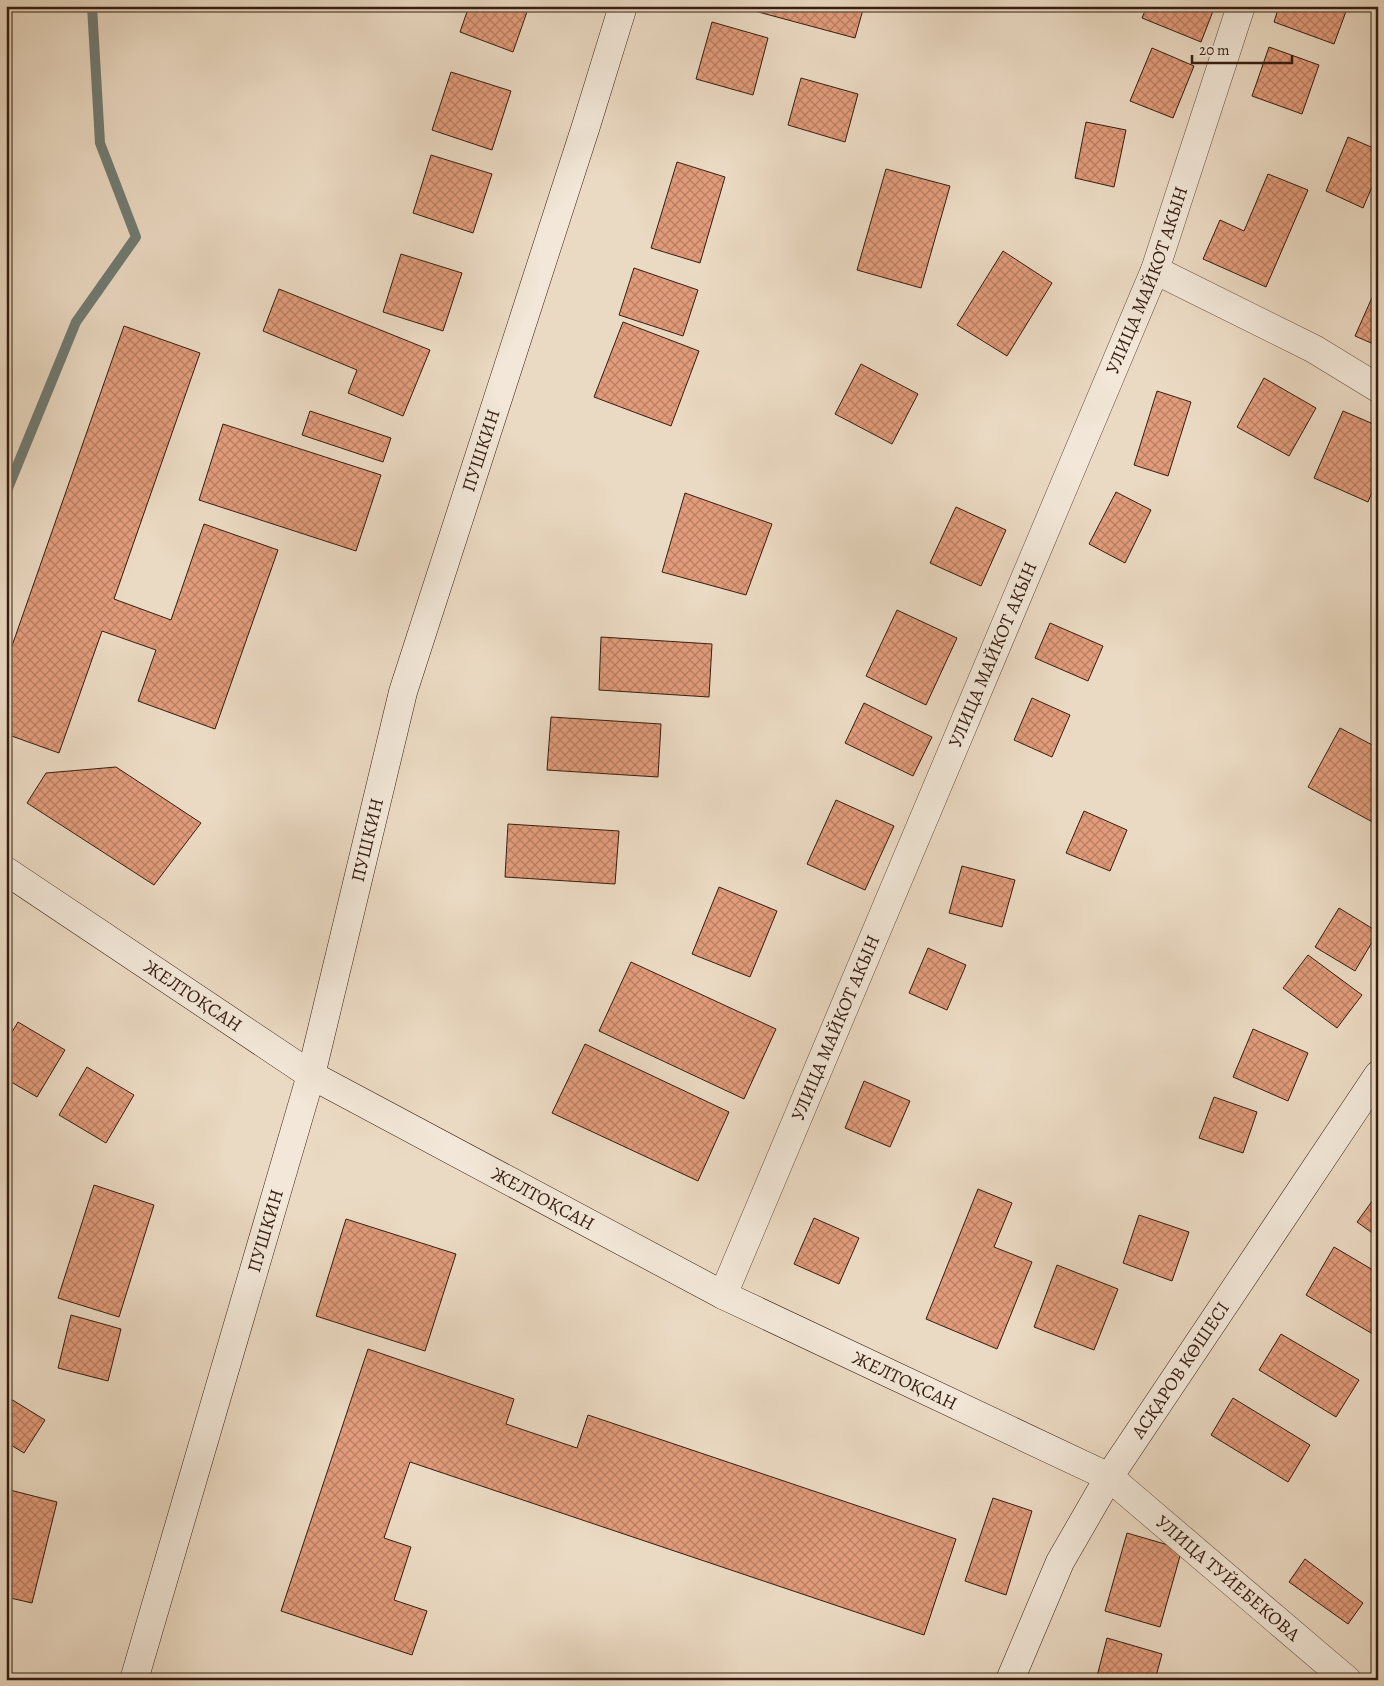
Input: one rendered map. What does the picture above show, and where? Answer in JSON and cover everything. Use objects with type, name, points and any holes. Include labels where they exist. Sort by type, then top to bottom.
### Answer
[{"type":"street","name":"ПУШКИН","points":[[134,1680],[311,1075],[403,692],[586,126],[622,6]]},
{"type":"street","name":"УЛИЦА МАЙКОТ АКЫН","points":[[724,1295],[1155,270],[1241,6]]},
{"type":"street","points":[[1155,270],[1314,349],[1378,388]]},
{"type":"street","name":"ЖЕЛТОҚСАН","points":[[6,871],[311,1075],[724,1295],[1109,1477]]},
{"type":"street","name":"АСҚАРОВ КӨШЕСІ","points":[[1010,1680],[1060,1562],[1109,1477],[1378,1075]]},
{"type":"street","name":"УЛИЦА ТУЙЕБЕКОВА","points":[[1109,1477],[1347,1680]]},
{"type":"building","points":[[469,6],[529,6],[513,52],[460,32]]},
{"type":"building","points":[[736,6],[864,6],[855,38]]},
{"type":"building","points":[[1147,6],[1215,6],[1201,42],[1142,18]]},
{"type":"building","points":[[1279,6],[1348,6],[1334,44],[1274,22]]},
{"type":"building","points":[[712,22],[768,38],[753,95],[696,79]]},
{"type":"building","points":[[1269,47],[1319,65],[1302,114],[1252,96]]},
{"type":"building","points":[[1152,48],[1194,66],[1173,118],[1130,101]]},
{"type":"building","points":[[451,72],[511,91],[492,150],[432,130]]},
{"type":"building","points":[[801,78],[858,94],[845,142],[788,125]]},
{"type":"building","points":[[1086,122],[1126,130],[1114,187],[1075,178]]},
{"type":"building","points":[[1348,137],[1378,150],[1378,173],[1363,208],[1326,191]]},
{"type":"building","points":[[431,155],[492,174],[473,233],[413,213]]},
{"type":"building","points":[[677,162],[725,177],[700,263],[651,248]]},
{"type":"building","points":[[886,169],[950,186],[921,288],[857,270]]},
{"type":"building","points":[[1268,174],[1308,190],[1266,287],[1203,259],[1220,220],[1244,231]]},
{"type":"building","points":[[1003,251],[1052,283],[1007,356],[957,325]]},
{"type":"building","points":[[401,254],[462,273],[443,331],[383,312]]},
{"type":"building","points":[[634,268],[698,290],[683,336],[619,315]]},
{"type":"building","points":[[1378,284],[1378,346],[1355,336]]},
{"type":"building","points":[[279,289],[430,350],[403,416],[348,393],[357,370],[263,331]]},
{"type":"building","points":[[623,322],[699,351],[671,426],[594,397]]},
{"type":"building","points":[[124,326],[200,353],[114,599],[171,620],[204,524],[278,550],[215,729],[138,701],[156,650],[102,631],[59,753],[6,734],[6,663]]},
{"type":"building","points":[[861,364],[918,394],[892,444],[835,414]]},
{"type":"building","points":[[1264,378],[1316,408],[1289,456],[1237,427]]},
{"type":"building","points":[[1157,391],[1191,402],[1168,476],[1134,465]]},
{"type":"building","points":[[310,411],[391,438],[383,462],[302,435]]},
{"type":"building","points":[[1343,411],[1378,426],[1378,478],[1368,502],[1314,478]]},
{"type":"building","points":[[223,424],[381,475],[356,551],[199,500]]},
{"type":"building","points":[[1116,492],[1151,510],[1125,563],[1089,544]]},
{"type":"building","points":[[685,493],[772,524],[746,595],[662,572]]},
{"type":"building","points":[[956,507],[1006,530],[981,586],[930,563]]},
{"type":"building","points":[[897,610],[957,638],[926,705],[866,676]]},
{"type":"building","points":[[1050,623],[1103,646],[1088,681],[1035,658]]},
{"type":"building","points":[[601,637],[712,644],[709,697],[599,690]]},
{"type":"building","points":[[1032,698],[1070,715],[1052,757],[1014,740]]},
{"type":"building","points":[[864,703],[932,737],[913,776],[845,743]]},
{"type":"building","points":[[551,717],[661,724],[658,777],[547,770]]},
{"type":"building","points":[[1340,728],[1378,748],[1378,825],[1308,787]]},
{"type":"building","points":[[116,767],[201,823],[154,885],[27,803],[46,773]]},
{"type":"building","points":[[836,800],[894,826],[865,890],[807,864]]},
{"type":"building","points":[[1084,811],[1127,830],[1110,871],[1066,853]]},
{"type":"building","points":[[508,824],[619,831],[615,884],[505,877]]},
{"type":"building","points":[[962,866],[1015,880],[1002,927],[949,913]]},
{"type":"building","points":[[719,887],[777,911],[750,977],[692,954]]},
{"type":"building","points":[[1339,908],[1378,932],[1355,971],[1315,947]]},
{"type":"building","points":[[928,948],[966,965],[947,1010],[909,993]]},
{"type":"building","points":[[1308,955],[1362,995],[1337,1028],[1283,988]]},
{"type":"building","points":[[631,962],[776,1029],[744,1099],[599,1031]]},
{"type":"building","points":[[18,1022],[65,1050],[37,1097],[6,1079],[6,1042]]},
{"type":"building","points":[[1253,1029],[1308,1053],[1288,1101],[1233,1077]]},
{"type":"building","points":[[585,1044],[729,1112],[698,1181],[552,1113]]},
{"type":"building","points":[[87,1067],[134,1095],[106,1143],[59,1115]]},
{"type":"building","points":[[864,1081],[910,1101],[890,1147],[845,1128]]},
{"type":"building","points":[[1214,1097],[1257,1112],[1243,1153],[1199,1138]]},
{"type":"building","points":[[94,1185],[154,1205],[119,1317],[58,1298]]},
{"type":"building","points":[[978,1189],[1012,1203],[994,1247],[1032,1262],[997,1349],[926,1319]]},
{"type":"building","points":[[1378,1193],[1378,1237],[1357,1222]]},
{"type":"building","points":[[1139,1215],[1189,1232],[1172,1281],[1123,1263]]},
{"type":"building","points":[[814,1218],[859,1238],[839,1284],[794,1264]]},
{"type":"building","points":[[346,1219],[456,1254],[425,1351],[316,1316]]},
{"type":"building","points":[[1334,1247],[1378,1273],[1378,1337],[1306,1295]]},
{"type":"building","points":[[1057,1265],[1118,1289],[1094,1350],[1034,1327]]},
{"type":"building","points":[[71,1315],[121,1329],[108,1381],[58,1368]]},
{"type":"building","points":[[1281,1334],[1359,1380],[1336,1417],[1259,1370]]},
{"type":"building","points":[[368,1349],[514,1399],[506,1424],[577,1448],[588,1415],[956,1539],[924,1635],[410,1462],[384,1538],[411,1547],[394,1600],[427,1611],[412,1655],[281,1611]]},
{"type":"building","points":[[6,1396],[45,1420],[24,1453],[6,1442]]},
{"type":"building","points":[[1233,1398],[1310,1445],[1288,1482],[1211,1435]]},
{"type":"building","points":[[6,1489],[57,1502],[32,1603],[6,1597]]},
{"type":"building","points":[[993,1498],[1032,1511],[1006,1595],[965,1581]]},
{"type":"building","points":[[1127,1533],[1182,1549],[1160,1627],[1105,1611]]},
{"type":"building","points":[[1305,1559],[1363,1603],[1348,1624],[1289,1582]]},
{"type":"building","points":[[1107,1638],[1162,1654],[1155,1680],[1096,1680]]},
{"type":"waterway","points":[[6,493],[76,322],[136,237],[100,143],[92,6]]}]
